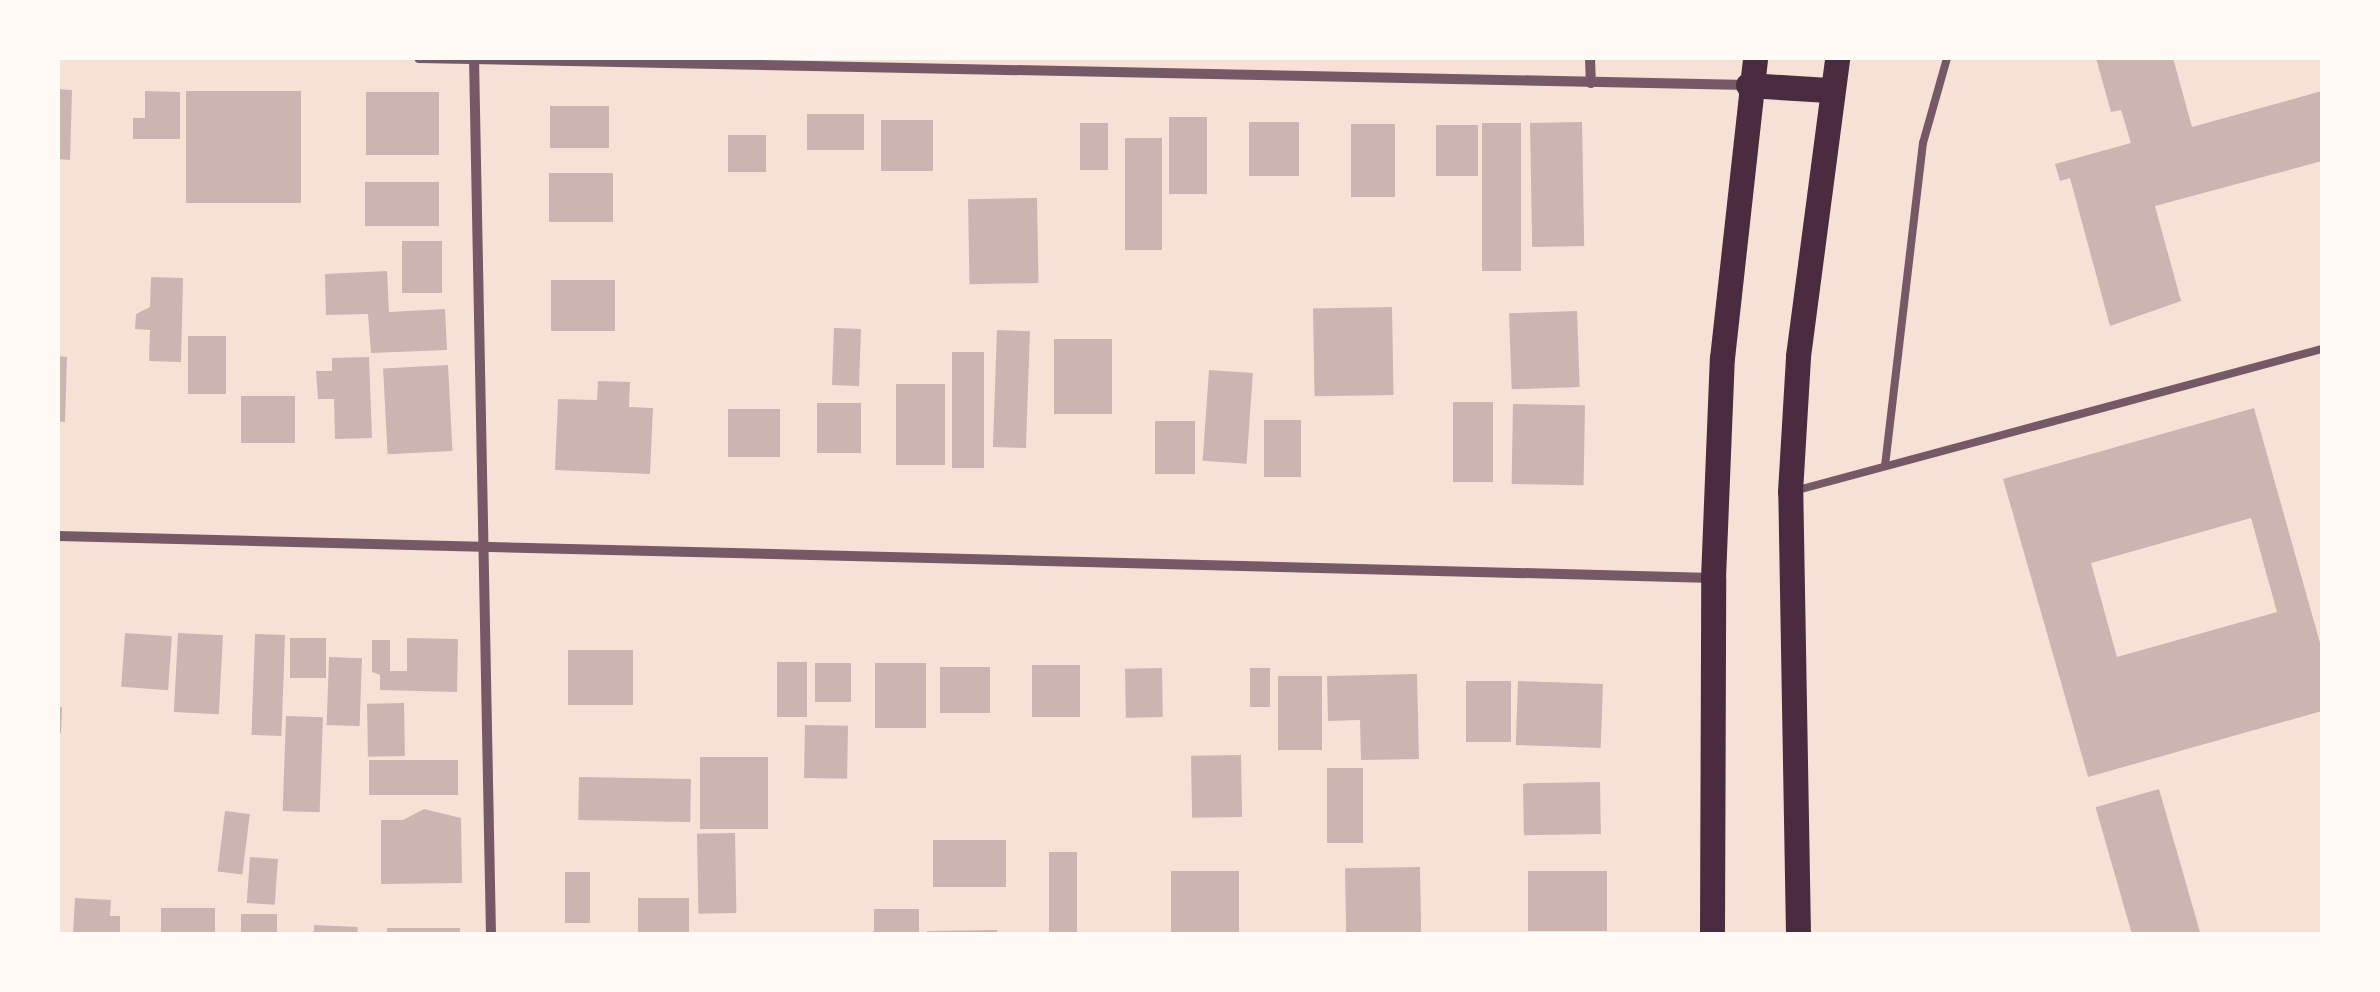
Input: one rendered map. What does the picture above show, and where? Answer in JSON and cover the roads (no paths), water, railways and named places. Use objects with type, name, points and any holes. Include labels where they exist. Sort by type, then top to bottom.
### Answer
[{"type":"main road","points":[[1712,934],[1713,578],[1722,358],[1748,85],[1755,58]]},
{"type":"main road","points":[[1798,934],[1790,492],[1828,90],[1837,58]]},
{"type":"main road","points":[[1748,85],[1828,90]]},
{"type":"street","points":[[420,58],[1748,85]]},
{"type":"street","points":[[474,58],[491,934]]},
{"type":"street","points":[[1590,58],[1591,83]]},
{"type":"street","points":[[58,536],[483,552],[1713,578]]},
{"type":"lane","points":[[1885,466],[1923,142],[1947,58]]},
{"type":"lane","points":[[1790,492],[2322,349]]}]
